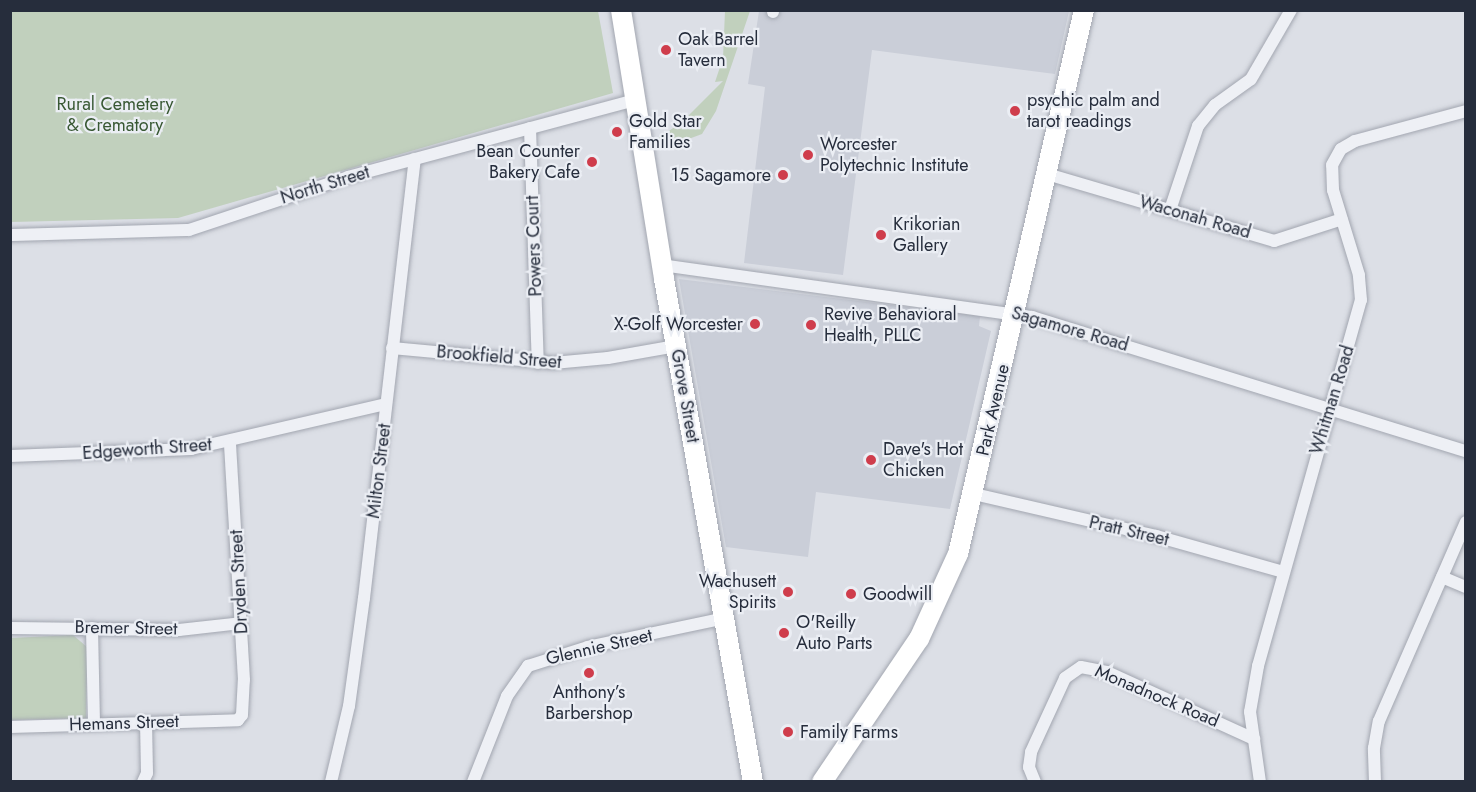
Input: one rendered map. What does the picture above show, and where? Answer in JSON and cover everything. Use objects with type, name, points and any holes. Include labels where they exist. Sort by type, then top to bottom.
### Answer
[{"type":"main road","name":"Grove Street","points":[[621,10],[661,265],[726,618],[753,782]]},
{"type":"main road","name":"Park Avenue","points":[[822,780],[933,613],[955,562],[974,494],[1084,10]]},
{"type":"street","points":[[1170,210],[1198,126],[1212,109],[1251,79],[1291,10]]},
{"type":"street","name":"North Street","points":[[10,235],[189,230],[415,159],[635,100]]},
{"type":"street","name":"Whitman Road","points":[[1260,782],[1251,700],[1283,572],[1361,291],[1331,177],[1334,159],[1341,149],[1355,141],[1466,111]]},
{"type":"street","name":"Powers Court","points":[[530,128],[538,363]]},
{"type":"street","name":"Milton Street","points":[[331,782],[349,706],[415,159]]},
{"type":"street","name":"Waconah Road","points":[[1047,174],[1274,241],[1342,219]]},
{"type":"street","name":"Sagamore Road","points":[[661,265],[1015,313],[1466,451]]},
{"type":"street","name":"Brookfield Street","points":[[392,348],[538,363],[574,363],[676,346]]},
{"type":"street","name":"Edgeworth Street","points":[[10,456],[163,452],[230,443],[386,405]]},
{"type":"street","name":"Dryden Street","points":[[230,443],[244,680],[242,715],[238,720]]},
{"type":"street","name":"Pratt Street","points":[[974,494],[1156,536],[1283,572]]},
{"type":"street","points":[[1375,782],[1374,748],[1379,721],[1466,522]]},
{"type":"street","points":[[1442,577],[1466,587]]},
{"type":"street","name":"Glennie Street","points":[[473,782],[507,696],[528,666],[588,647],[726,618]]},
{"type":"street","name":"Bremer Street","points":[[10,628],[179,630],[240,623]]},
{"type":"street","points":[[92,628],[94,724]]},
{"type":"street","name":"Monadnock Road","points":[[1035,782],[1029,767],[1031,752],[1065,678],[1081,667],[1107,672],[1254,739]]},
{"type":"street","name":"Hemans Street","points":[[10,727],[238,720]]},
{"type":"street","points":[[143,782],[147,773],[146,722]]},
{"type":"shaded area","name":"Worcester Polytechnic Institute","points":[[759,11],[1069,11],[1055,74],[872,50],[843,275],[744,263],[765,87],[748,84]]},
{"type":"shaded area","points":[[679,279],[980,316],[979,326],[991,331],[950,509],[816,492],[808,557],[726,547]]},
{"type":"green space","name":"Rural Cemetery & Crematory","points":[[10,11],[598,11],[613,93],[178,218],[11,222]]},
{"type":"green space","points":[[725,11],[750,11],[716,111],[702,134],[659,150],[657,139],[682,122],[723,81],[715,82],[723,58]]},
{"type":"green space","points":[[73,635],[87,647],[86,718],[11,720],[10,638]]},
{"type":"place","name":"Oak Barrel Tavern","points":[[666,50]]},
{"type":"place","name":"psychic palm and tarot readings","points":[[1015,111]]},
{"type":"place","name":"Gold Star Families","points":[[617,132]]},
{"type":"place","name":"Worcester Polytechnic Institute","points":[[808,155]]},
{"type":"place","name":"Bean Counter Bakery Cafe","points":[[592,162]]},
{"type":"place","name":"15 Sagamore","points":[[783,175]]},
{"type":"place","name":"Krikorian Gallery","points":[[881,235]]},
{"type":"place","name":"X-Golf Worcester","points":[[755,324]]},
{"type":"place","name":"Revive Behavioral Health, PLLC","points":[[811,325]]},
{"type":"place","name":"Dave's Hot Chicken","points":[[871,460]]},
{"type":"place","name":"Wachusett Spirits","points":[[788,592]]},
{"type":"place","name":"Goodwill","points":[[851,594]]},
{"type":"place","name":"O'Reilly Auto Parts","points":[[784,633]]},
{"type":"place","name":"Anthony’s Barbershop","points":[[589,673]]},
{"type":"place","name":"Family Farms","points":[[788,732]]}]
